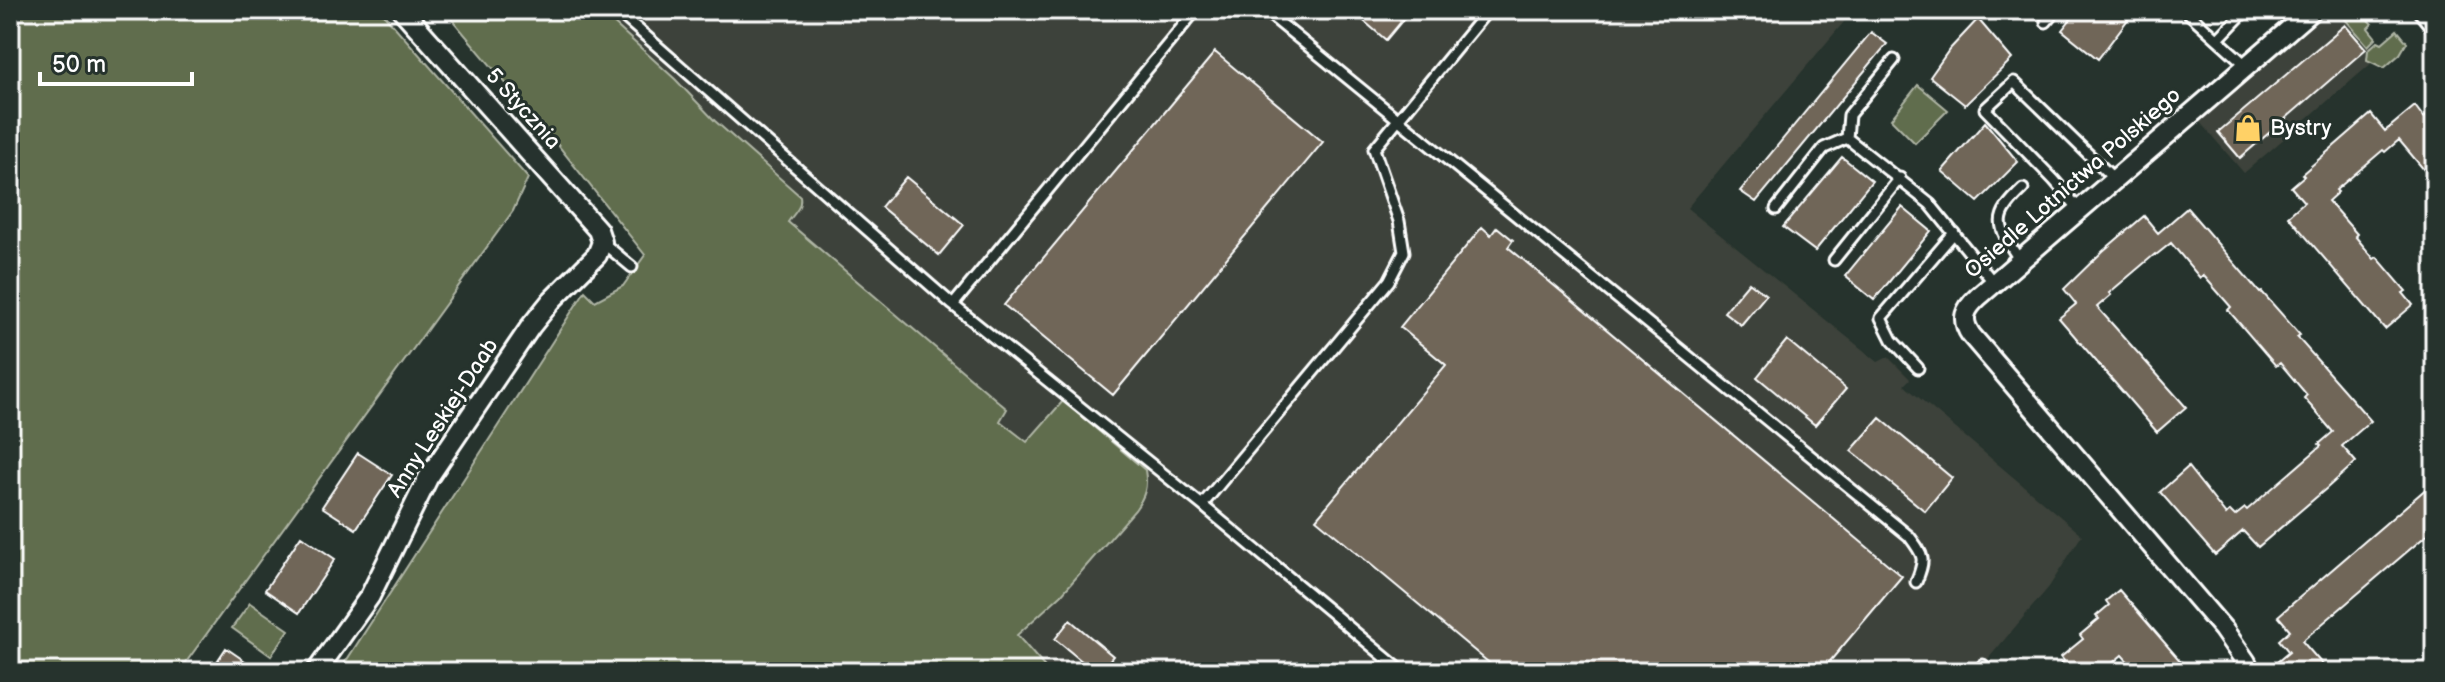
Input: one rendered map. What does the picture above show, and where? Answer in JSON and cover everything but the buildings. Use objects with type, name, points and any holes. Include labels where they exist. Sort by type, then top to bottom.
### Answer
[{"type":"street","name":"5 Stycznia","points":[[402,10],[598,230],[602,242]]},
{"type":"street","name":"Osiedle Lotnictwa Polskiego","points":[[2250,672],[2223,629],[2147,549],[1967,329],[1964,319],[1967,307],[1994,283],[2312,10]]},
{"type":"street","points":[[2423,10],[2435,25]]},
{"type":"street","name":"Anny Leskiej-Daab","points":[[316,672],[370,596],[428,478],[531,326],[597,255],[602,242]]},
{"type":"lane","points":[[616,10],[953,305],[1403,672]]},
{"type":"lane","points":[[953,305],[1196,10]]},
{"type":"lane","points":[[1264,10],[1909,536],[1923,554],[1916,582]]},
{"type":"lane","points":[[1202,505],[1389,281],[1404,252],[1399,221],[1374,149],[1488,10]]},
{"type":"lane","points":[[2046,22],[2056,10]]},
{"type":"lane","points":[[2185,10],[2247,66]]},
{"type":"lane","points":[[2218,39],[2246,10]]},
{"type":"lane","points":[[1847,138],[1849,115],[1894,60]]},
{"type":"lane","points":[[2079,209],[1985,109],[2014,82],[2114,179]]},
{"type":"lane","points":[[1847,138],[1930,204],[1994,283]]},
{"type":"lane","points":[[1776,209],[1824,148],[1847,138]]},
{"type":"lane","points":[[1834,260],[1900,178]]},
{"type":"lane","points":[[2020,261],[2004,236],[2000,223],[2005,206],[2023,189]]},
{"type":"lane","points":[[1918,368],[1892,340],[1881,318],[1954,233]]},
{"type":"lane","points":[[602,242],[632,267]]},
{"type":"shaded area","points":[[451,10],[1854,10],[1687,208],[1878,362],[1888,357],[1910,379],[1904,385],[2082,535],[2049,587],[1977,672],[1049,672]]},
{"type":"shaded area","points":[[2327,10],[2340,10],[2380,56],[2244,173],[2198,120]]},
{"type":"green space","points":[[10,10],[380,10],[528,178],[513,211],[179,672],[10,672]]},
{"type":"green space","points":[[444,10],[599,10],[675,79],[715,121],[800,196],[799,207],[788,222],[1007,409],[1000,421],[1027,442],[1063,401],[1145,470],[1145,491],[1135,510],[1061,595],[1017,635],[1049,672],[339,672],[585,291],[595,301],[623,286],[645,255]]},
{"type":"green space","points":[[2359,10],[2372,24],[2368,28],[2376,38],[2368,46],[2344,18]]},
{"type":"green space","points":[[2397,30],[2407,42],[2400,54],[2384,68],[2367,60],[2368,50]]},
{"type":"green space","points":[[1918,85],[1948,110],[1915,143],[1891,119]]},
{"type":"green space","points":[[250,603],[289,630],[271,656],[232,628]]},
{"type":"place","name":"Bystry","points":[[2248,128]]}]
